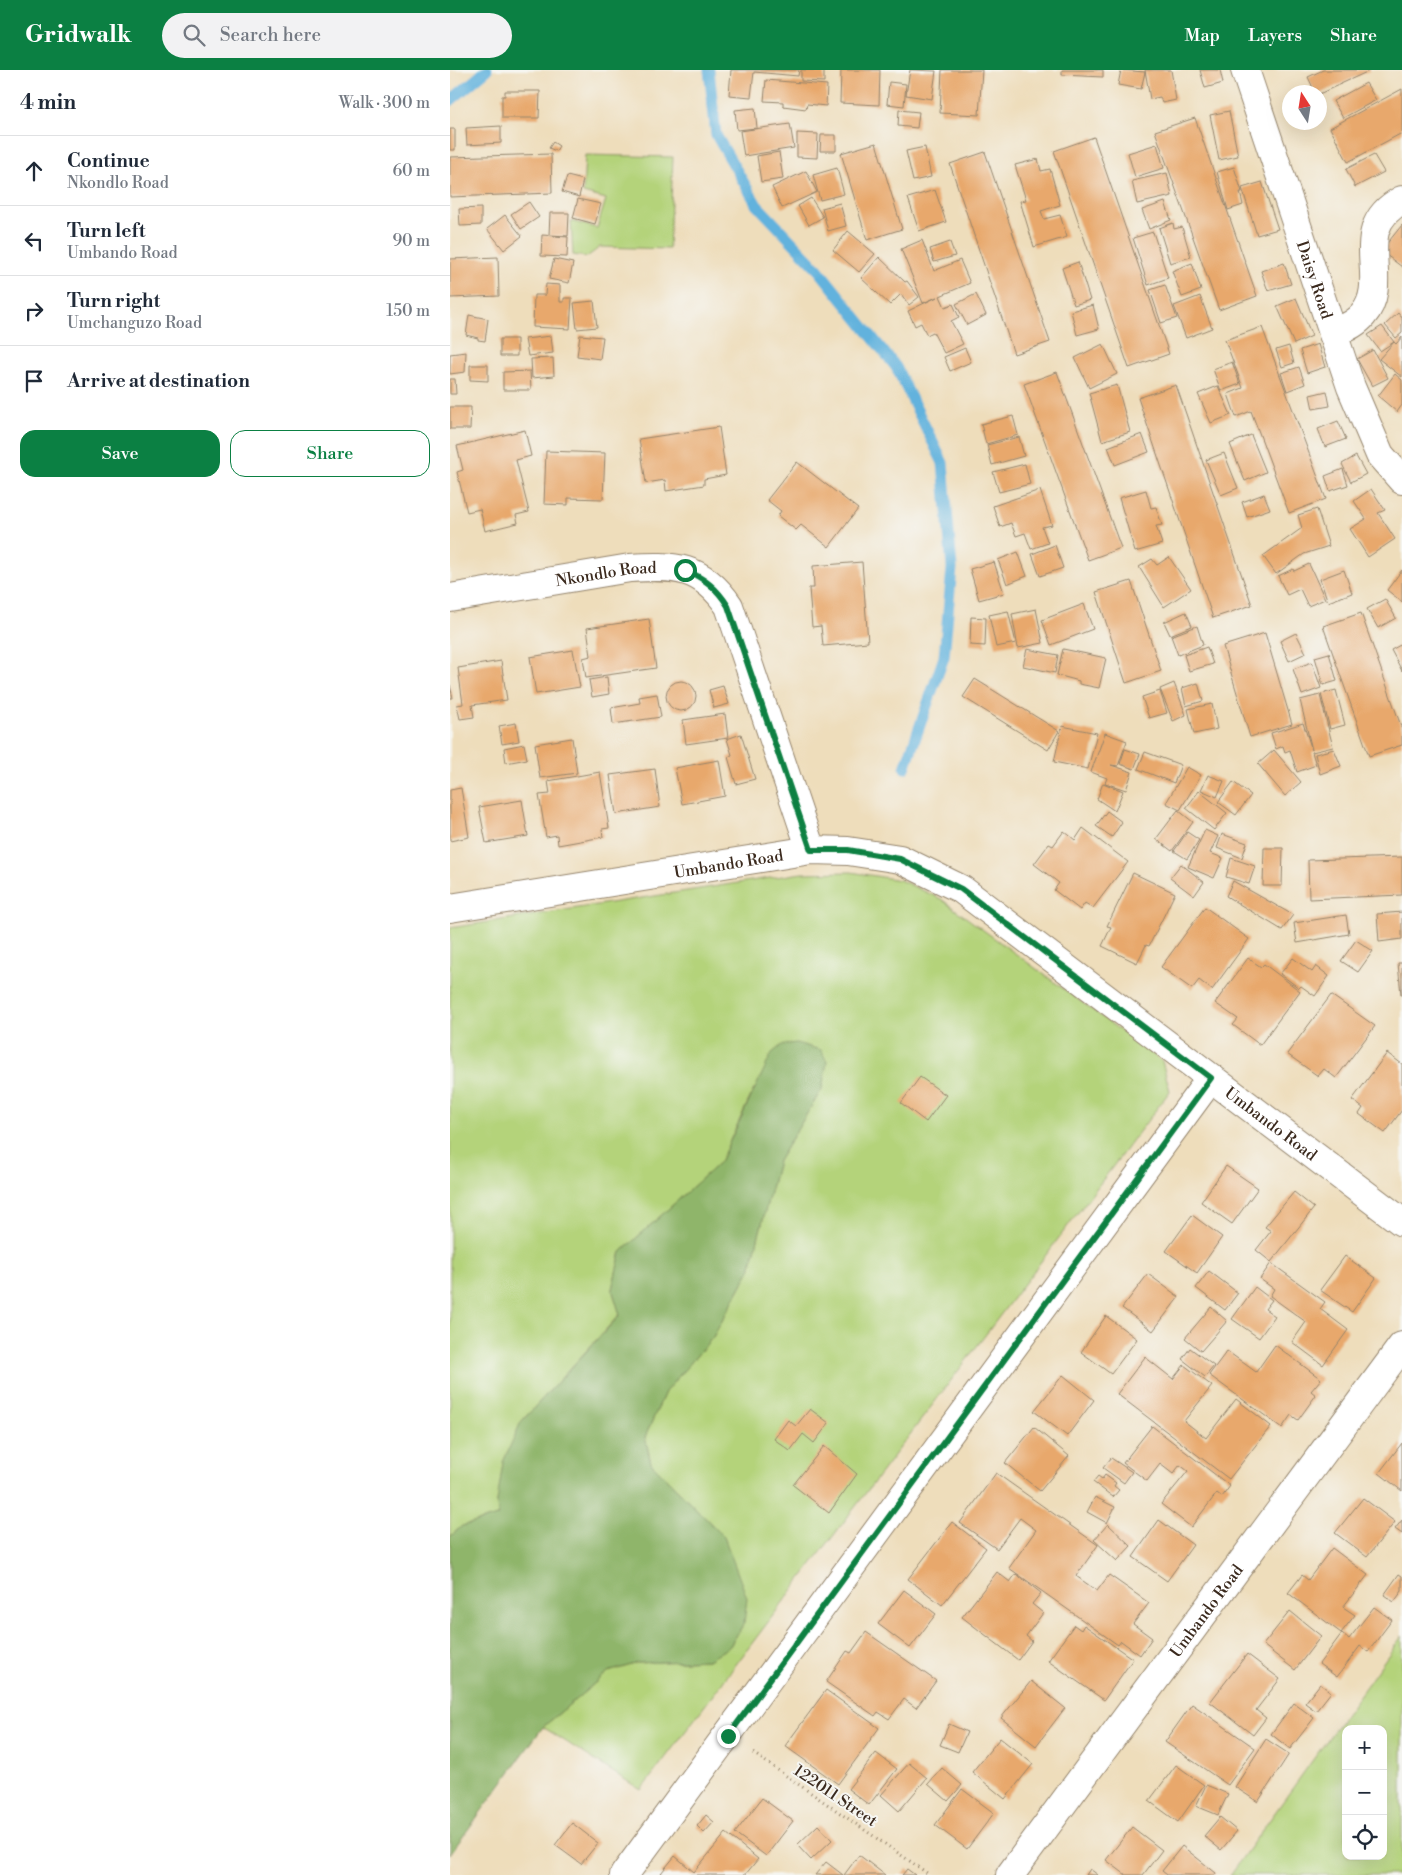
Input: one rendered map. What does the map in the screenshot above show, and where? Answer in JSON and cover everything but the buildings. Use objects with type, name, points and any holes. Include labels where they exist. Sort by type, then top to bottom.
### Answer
[{"type":"street","name":"Daisy Road","points":[[1245,70],[1351,387],[1380,455],[1402,480]]},
{"type":"street","points":[[1333,334],[1352,324],[1363,315],[1372,297],[1374,274],[1373,234],[1378,221],[1392,205],[1402,200]]},
{"type":"street","name":"Nkondlo Road","points":[[450,598],[630,568],[657,566],[685,570],[702,577],[719,592],[728,606],[811,850]]},
{"type":"street","name":"Umbando Road","points":[[450,908],[811,850],[848,850],[900,859],[961,889],[1402,1222]]},
{"type":"street","points":[[624,1875],[1211,1078]]},
{"type":"street","name":"Umbando Road","points":[[1010,1875],[1402,1346]]},
{"type":"path","name":"122011 Street","points":[[728,1736],[930,1875]]},
{"type":"green space","points":[[585,155],[673,157],[669,249],[600,247],[587,257],[573,255],[571,221],[597,228],[606,199],[583,193]]},
{"type":"green space","points":[[851,872],[900,880],[941,899],[1162,1061],[1170,1091],[641,1790],[543,1727],[608,1672],[638,1663],[708,1660],[730,1646],[744,1623],[724,1537],[651,1463],[645,1437],[665,1392],[713,1337],[750,1270],[778,1161],[822,1089],[754,1089],[720,1162],[621,1252],[612,1289],[620,1314],[521,1422],[497,1502],[498,1516],[462,1526],[450,1537],[450,928],[802,873]]},
{"type":"green space","points":[[796,1043],[821,1050],[827,1062],[822,1089],[778,1161],[750,1270],[713,1337],[665,1392],[645,1437],[651,1463],[724,1537],[747,1598],[744,1623],[730,1646],[708,1660],[638,1663],[608,1672],[543,1727],[450,1854],[450,1537],[462,1526],[498,1516],[497,1502],[503,1462],[521,1422],[620,1315],[612,1289],[621,1252],[720,1162],[772,1053],[782,1045]]},
{"type":"green space","points":[[1402,1636],[1402,1875],[1230,1875]]},
{"type":"waterway","points":[[450,101],[487,70]]},
{"type":"waterway","points":[[709,70],[716,135],[757,205],[817,268],[896,367],[943,463],[952,568],[944,657],[905,768]]},
{"type":"route","points":[[685,570],[702,577],[719,592],[728,606],[811,850],[848,850],[900,859],[961,889],[1211,1078],[728,1736]]}]
